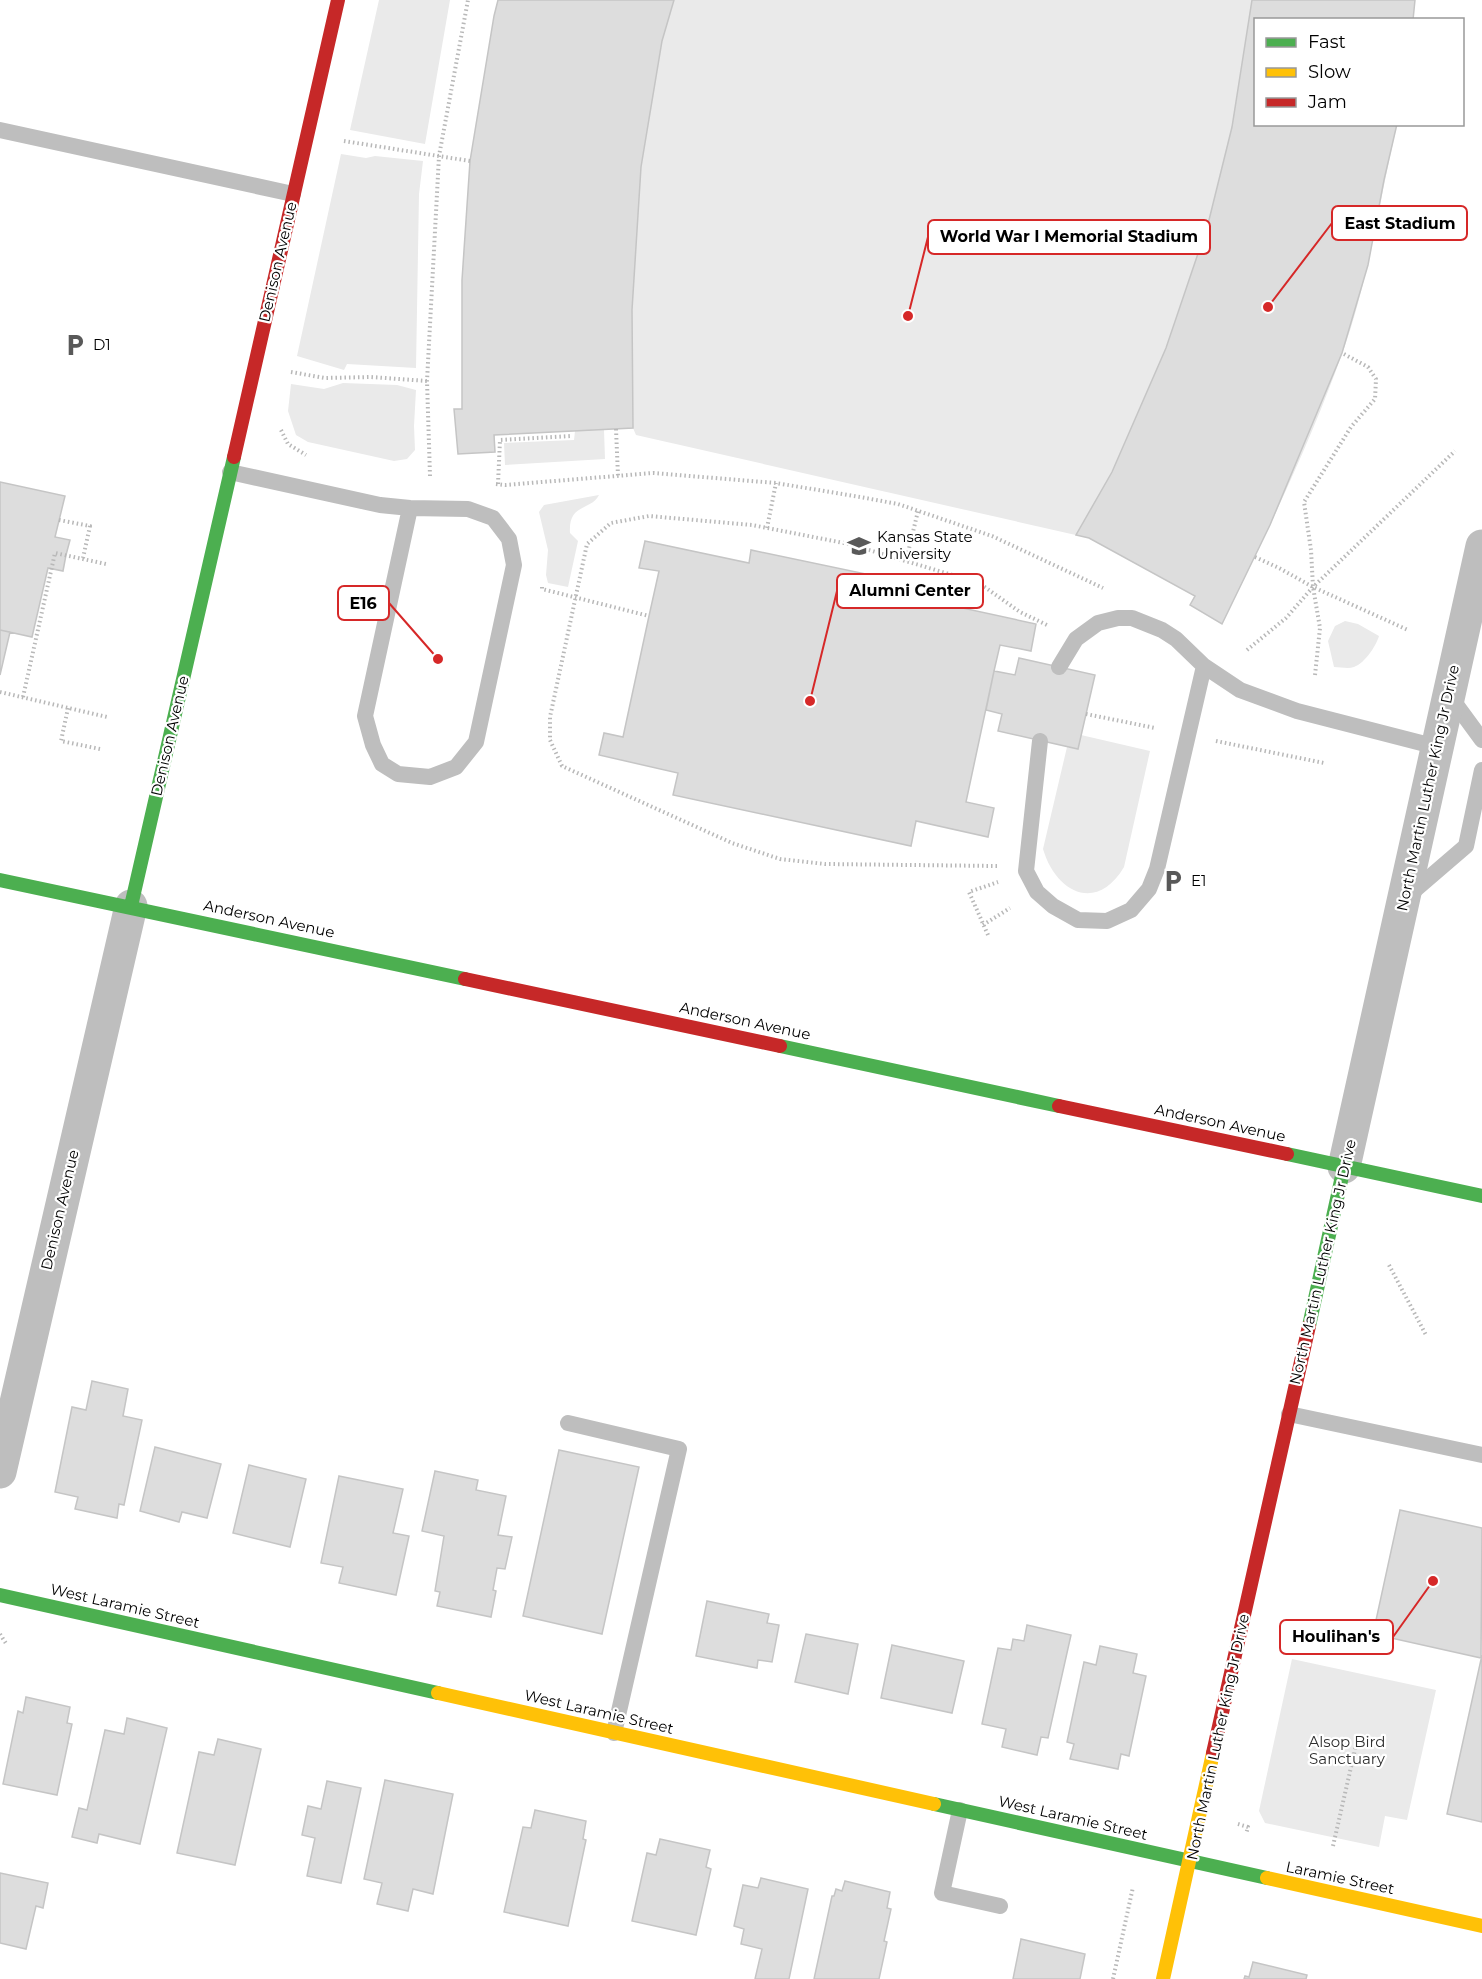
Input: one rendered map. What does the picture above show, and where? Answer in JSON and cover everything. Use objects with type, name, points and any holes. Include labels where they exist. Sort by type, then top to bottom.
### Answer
[{"type":"street","name":"Denison Avenue","points":[[0,1472],[338,0]]},
{"type":"street","name":"North Martin Luther King Jr Drive","points":[[1163,1979],[1449,694],[1476,603],[1482,546]]},
{"type":"street","name":"Anderson Avenue","points":[[0,880],[131,906],[1482,1196]]},
{"type":"street","name":"West Laramie Street","points":[[0,1595],[1190,1861]]},
{"type":"street","name":"Laramie Street","points":[[1190,1861],[1482,1926]]},
{"type":"lane","points":[[0,130],[294,194]]},
{"type":"lane","points":[[230,472],[380,505],[410,508],[468,508],[493,518],[509,539],[514,565],[476,742],[456,767],[430,777],[398,774],[382,764],[373,745],[365,716],[410,508]]},
{"type":"lane","points":[[1059,667],[1076,639],[1098,623],[1118,618],[1132,618],[1162,630],[1176,639],[1204,666],[1240,690],[1297,711],[1437,747]]},
{"type":"lane","points":[[1041,741],[1026,871],[1037,892],[1053,906],[1078,920],[1107,921],[1131,910],[1149,889],[1158,869],[1204,666]]},
{"type":"lane","points":[[1449,694],[1482,740]]},
{"type":"lane","points":[[1404,899],[1466,846],[1482,770]]},
{"type":"lane","points":[[1289,1414],[1482,1455]]},
{"type":"lane","points":[[568,1423],[679,1449],[614,1733]]},
{"type":"lane","points":[[960,1810],[942,1893],[1000,1906]]},
{"type":"path","points":[[430,476],[427,381],[439,156],[468,0]]},
{"type":"path","points":[[367,144],[470,161]]},
{"type":"path","points":[[1316,675],[1320,628],[1313,587],[1311,550],[1304,501],[1351,427],[1375,399],[1376,378],[1368,367],[1342,353]]},
{"type":"path","points":[[288,371],[325,378],[371,377],[427,381]]},
{"type":"path","points":[[616,429],[618,476]]},
{"type":"path","points":[[281,430],[288,444],[310,457]]},
{"type":"path","points":[[498,484],[500,440],[571,436]]},
{"type":"path","points":[[1247,650],[1286,618],[1313,587],[1455,451]]},
{"type":"path","points":[[489,483],[653,474],[776,483],[898,504],[992,536],[1103,588]]},
{"type":"path","points":[[421,475],[440,477]]},
{"type":"path","points":[[767,528],[776,483]]},
{"type":"path","points":[[906,561],[918,511]]},
{"type":"path","points":[[997,866],[825,864],[780,859],[732,843],[562,766],[550,741],[550,717],[575,598],[587,544],[611,523],[649,516],[767,528],[849,544],[979,583],[1020,612],[1050,626]]},
{"type":"path","points":[[59,520],[90,526],[83,558]]},
{"type":"path","points":[[23,697],[55,553],[106,564]]},
{"type":"path","points":[[1255,557],[1313,587],[1408,630]]},
{"type":"path","points":[[542,589],[650,616]]},
{"type":"path","points":[[0,692],[107,717]]},
{"type":"path","points":[[68,708],[61,741],[100,749]]},
{"type":"path","points":[[1086,714],[1155,728]]},
{"type":"path","points":[[1207,739],[1324,763]]},
{"type":"path","points":[[988,935],[969,892],[999,881]]},
{"type":"path","points":[[1389,1265],[1426,1335]]},
{"type":"path","points":[[0,1634],[7,1645]]},
{"type":"path","points":[[1333,1846],[1357,1741]]},
{"type":"path","points":[[1238,1824],[1248,1827]]},
{"type":"path","points":[[1113,1979],[1134,1882]]},
{"type":"green space","points":[[379,0],[450,0],[425,144],[350,130]]},
{"type":"green space","points":[[498,0],[1415,0],[1413,18],[1254,18],[1254,126],[1397,126],[1367,269],[1342,354],[1301,457],[1222,624],[1190,605],[1195,595],[1089,538],[636,435],[633,428],[604,430],[605,459],[505,465],[504,443],[574,440],[575,431],[495,435],[495,452],[458,454],[454,409],[462,409],[470,161]]},
{"type":"green space","points":[[341,154],[366,158],[375,156],[423,161],[419,194],[416,368],[347,364],[344,370],[297,356]]},
{"type":"green space","points":[[343,383],[397,385],[416,390],[415,450],[407,459],[394,461],[308,442],[296,435],[288,411],[291,384],[324,389]]},
{"type":"green space","points":[[599,495],[576,512],[570,523],[570,533],[578,541],[568,587],[548,583],[546,575],[548,550],[539,512],[544,505]]},
{"type":"green space","points":[[1345,621],[1358,624],[1379,636],[1370,654],[1358,665],[1349,668],[1334,667],[1328,641],[1335,626]]},
{"type":"green space","points":[[1081,735],[1150,751],[1124,867],[1102,890],[1090,893],[1078,892],[1057,877],[1043,849],[1067,747],[1078,749]]},
{"type":"green space","name":"Alsop Bird Sanctuary","points":[[1292,1659],[1436,1690],[1407,1820],[1385,1816],[1379,1847],[1265,1823],[1259,1811]]},
{"type":"building","points":[[498,0],[674,0],[662,41],[641,167],[632,310],[633,428],[494,435],[495,452],[458,454],[454,409],[462,409],[462,280],[470,161]]},
{"type":"building","points":[[1252,0],[1415,0],[1413,18],[1254,18],[1254,126],[1397,126],[1368,265],[1342,353],[1270,525],[1222,624],[1190,605],[1195,596],[1089,538],[1076,535],[1112,472],[1166,348],[1208,224],[1232,127]]},
{"type":"building","points":[[0,482],[65,496],[55,537],[70,540],[63,571],[48,568],[32,637],[0,630]]},
{"type":"building","points":[[645,541],[749,563],[751,550],[947,591],[944,604],[1036,624],[1031,651],[1000,645],[994,671],[966,802],[994,808],[988,837],[916,821],[911,846],[673,795],[678,773],[599,755],[604,733],[623,737],[659,571],[639,568]]},
{"type":"building","points":[[0,630],[10,632],[0,675]]},
{"type":"building","points":[[1019,658],[1095,675],[1078,749],[998,731],[1002,714],[986,710],[994,671],[1015,675]]},
{"type":"building","points":[[92,1381],[128,1389],[123,1416],[142,1420],[124,1505],[119,1504],[117,1518],[75,1509],[78,1497],[55,1492],[72,1407],[86,1410]]},
{"type":"building","points":[[155,1447],[221,1464],[207,1518],[182,1512],[179,1522],[140,1511]]},
{"type":"building","points":[[559,1450],[639,1467],[602,1634],[523,1616]]},
{"type":"building","points":[[249,1465],[306,1479],[290,1547],[233,1533]]},
{"type":"building","points":[[435,1471],[478,1480],[476,1490],[506,1496],[498,1535],[512,1537],[505,1569],[497,1568],[493,1590],[496,1591],[491,1617],[437,1606],[440,1592],[435,1591],[444,1536],[422,1531]]},
{"type":"building","points":[[339,1476],[403,1489],[393,1533],[409,1536],[396,1595],[339,1583],[343,1567],[321,1563]]},
{"type":"building","points":[[1400,1510],[1482,1528],[1481,1658],[1373,1634]]},
{"type":"building","points":[[707,1601],[769,1614],[767,1623],[779,1625],[772,1662],[758,1660],[757,1668],[696,1656]]},
{"type":"building","points":[[1027,1625],[1071,1635],[1048,1738],[1041,1737],[1037,1755],[1002,1747],[1006,1729],[982,1724],[998,1648],[1011,1650],[1013,1639],[1024,1641]]},
{"type":"building","points":[[806,1634],[858,1644],[848,1694],[795,1682]]},
{"type":"building","points":[[892,1645],[964,1661],[952,1713],[881,1698]]},
{"type":"building","points":[[1100,1646],[1137,1654],[1133,1673],[1146,1676],[1129,1756],[1121,1754],[1118,1769],[1070,1759],[1074,1744],[1067,1742],[1084,1662],[1096,1665]]},
{"type":"building","points":[[1482,1655],[1482,1822],[1447,1814]]},
{"type":"building","points":[[26,1697],[70,1707],[67,1723],[72,1724],[57,1795],[3,1784],[18,1711],[23,1713]]},
{"type":"building","points":[[127,1718],[167,1728],[140,1844],[99,1834],[97,1843],[72,1837],[79,1808],[87,1810],[105,1730],[124,1734]]},
{"type":"building","points":[[218,1739],[261,1749],[235,1865],[177,1853],[199,1752],[214,1755]]},
{"type":"building","points":[[385,1780],[453,1794],[433,1894],[413,1889],[408,1911],[377,1904],[382,1883],[364,1879]]},
{"type":"building","points":[[327,1781],[361,1788],[341,1883],[307,1876],[315,1838],[302,1835],[308,1806],[321,1809]]},
{"type":"building","points":[[535,1810],[586,1821],[583,1839],[586,1840],[568,1926],[504,1912],[523,1827],[531,1828]]},
{"type":"building","points":[[660,1839],[710,1850],[706,1867],[711,1869],[696,1935],[632,1921],[647,1853],[656,1855]]},
{"type":"building","points":[[0,1873],[48,1883],[43,1908],[36,1906],[26,1949],[0,1943]]},
{"type":"building","points":[[761,1878],[808,1889],[789,1979],[755,1979],[762,1949],[741,1944],[744,1929],[734,1926],[743,1885],[758,1888]]},
{"type":"building","points":[[845,1881],[890,1892],[887,1908],[891,1909],[884,1941],[887,1942],[879,1979],[814,1979],[832,1896],[836,1889],[842,1891]]},
{"type":"building","points":[[1021,1939],[1085,1954],[1080,1979],[1013,1979]]},
{"type":"building","points":[[1253,1962],[1307,1975],[1306,1979],[1244,1979],[1245,1976],[1249,1977]]},
{"type":"traffic: fast","points":[[131,906],[234,457]]},
{"type":"traffic: fast","points":[[0,880],[465,979]]},
{"type":"traffic: fast","points":[[780,1046],[1059,1106]]},
{"type":"traffic: fast","points":[[1287,1154],[1482,1196]]},
{"type":"traffic: fast","points":[[1309,1326],[1344,1167]]},
{"type":"traffic: fast","points":[[0,1595],[438,1693]]},
{"type":"traffic: fast","points":[[934,1804],[1267,1878]]},
{"type":"traffic: slow","points":[[438,1693],[934,1804]]},
{"type":"traffic: slow","points":[[1163,1979],[1213,1753]]},
{"type":"traffic: slow","points":[[1267,1878],[1482,1926]]},
{"type":"traffic: jam","points":[[234,457],[338,0]]},
{"type":"traffic: jam","points":[[465,979],[780,1046]]},
{"type":"traffic: jam","points":[[1059,1106],[1287,1154]]},
{"type":"traffic: jam","points":[[1213,1753],[1309,1326]]},
{"type":"place","name":"East Stadium","points":[[1268,307]]},
{"type":"place","name":"World War I Memorial Stadium","points":[[908,316]]},
{"type":"place","name":"D1","points":[[75,345]]},
{"type":"place","name":"Kansas State University","points":[[859,546]]},
{"type":"place","name":"E16","points":[[438,659]]},
{"type":"place","name":"Alumni Center","points":[[810,701]]},
{"type":"place","name":"E1","points":[[1173,881]]},
{"type":"place","name":"Houlihan's","points":[[1433,1581]]}]
